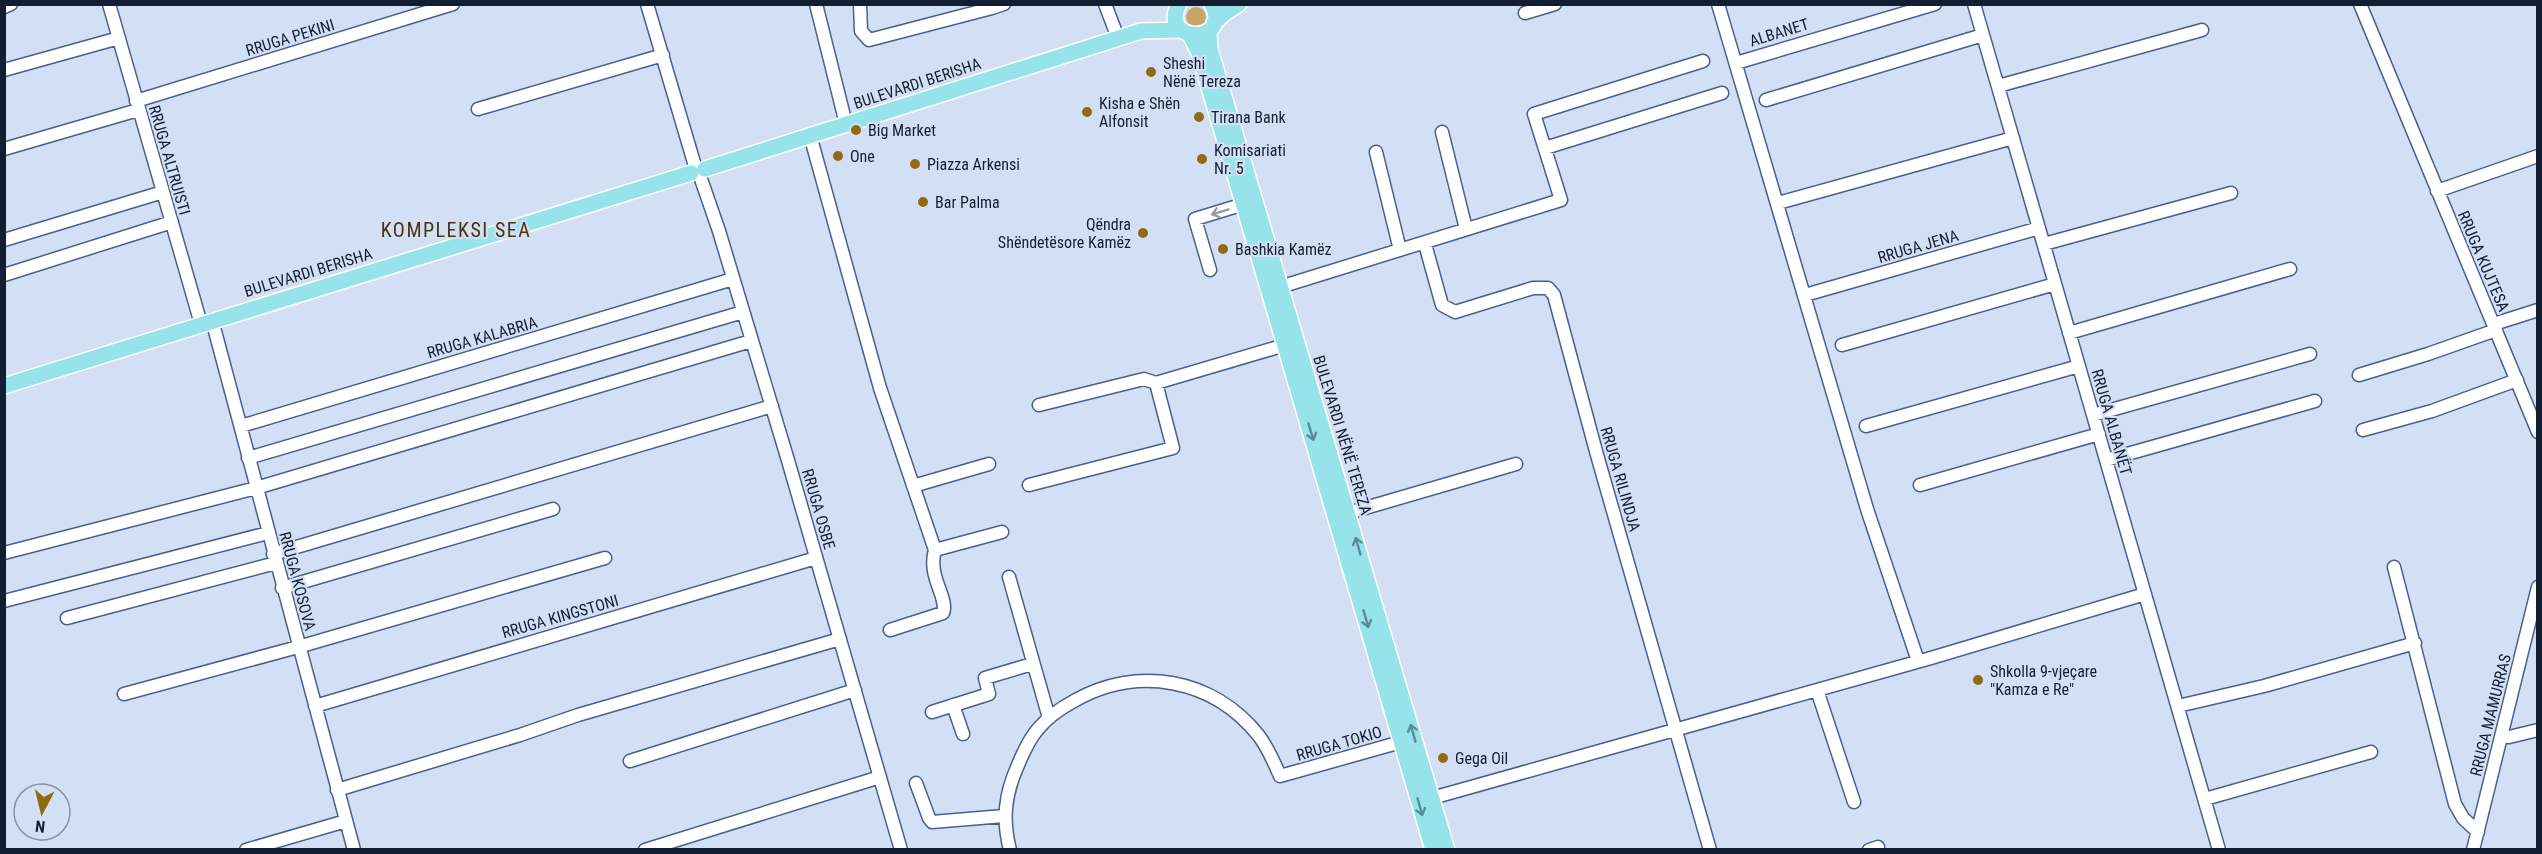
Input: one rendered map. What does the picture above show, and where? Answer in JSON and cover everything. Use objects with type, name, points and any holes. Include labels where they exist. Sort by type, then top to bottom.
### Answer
[{"type":"main road","name":"BULEVARDI NËNË TEREZA","points":[[1212,4],[1215,12],[1210,49],[1275,289],[1285,345],[1433,849]]},
{"type":"main road","points":[[1186,32],[1198,35],[1212,27],[1225,13],[1239,4]]},
{"type":"main road","name":"BULEVARDI BERISHA","points":[[4,386],[698,172],[1141,31],[1178,7]]},
{"type":"main road","name":"BULEVARDI NËNË TEREZA","points":[[1178,7],[1176,21],[1199,53],[1244,204],[1275,289],[1348,513],[1447,849]]},
{"type":"main road","name":"BULEVARDI BERISHA","points":[[1141,31],[1186,32]]},
{"type":"street","points":[[4,7],[11,4]]},
{"type":"street","name":"RRUGA ALTRUISTI","points":[[109,4],[172,222],[206,322]]},
{"type":"street","name":"RRUGA PEKINI","points":[[4,149],[453,4]]},
{"type":"street","name":"RRUGA OSBE","points":[[647,4],[772,406],[901,849]]},
{"type":"street","points":[[816,4],[846,124]]},
{"type":"street","points":[[860,4],[861,31],[869,40],[996,6]]},
{"type":"street","points":[[1105,4],[1118,38]]},
{"type":"street","points":[[1525,14],[1555,4]]},
{"type":"street","points":[[1718,4],[1867,509],[1918,662]]},
{"type":"street","name":"ALBANET","points":[[1736,63],[1935,4]]},
{"type":"street","name":"RRUGA ALBANËT","points":[[1974,4],[2219,849]]},
{"type":"street","name":"RRUGA KUJTESA","points":[[2360,4],[2538,432]]},
{"type":"street","points":[[1998,87],[2202,30]]},
{"type":"street","points":[[1766,100],[1983,35]]},
{"type":"street","points":[[4,70],[118,38]]},
{"type":"street","points":[[478,109],[663,55]]},
{"type":"street","points":[[1275,289],[1561,200],[1534,117],[1537,111],[1703,61]]},
{"type":"street","points":[[1545,148],[1722,93]]},
{"type":"street","points":[[1442,132],[1467,229]]},
{"type":"street","points":[[810,135],[880,388],[935,550],[932,567],[945,606],[943,613],[890,630]]},
{"type":"street","points":[[1778,203],[2013,138]]},
{"type":"street","points":[[1376,152],[1400,250]]},
{"type":"street","points":[[2437,191],[2538,156]]},
{"type":"street","points":[[4,240],[163,192]]},
{"type":"street","points":[[2044,244],[2231,193]]},
{"type":"street","points":[[1210,270],[1195,219],[1244,204]]},
{"type":"street","points":[[4,275],[172,222]]},
{"type":"street","name":"RRUGA JENA","points":[[1805,296],[2039,228]]},
{"type":"street","name":"RRUGA RILINDJA","points":[[1425,244],[1442,305],[1455,312],[1533,288],[1548,288],[1554,294],[1597,455],[1710,849]]},
{"type":"street","points":[[2069,333],[2290,269]]},
{"type":"street","name":"RRUGA KALABRIA","points":[[241,426],[733,279]]},
{"type":"street","points":[[1842,345],[2055,284]]},
{"type":"street","points":[[2359,375],[2428,354],[2538,310]]},
{"type":"street","points":[[248,458],[743,312]]},
{"type":"street","name":"RRUGA KOSOVA","points":[[206,322],[241,426],[282,588],[354,849]]},
{"type":"street","points":[[4,553],[256,488],[751,341]]},
{"type":"street","points":[[1039,405],[1144,379],[1155,383],[1285,345]]},
{"type":"street","points":[[2093,415],[2310,354]]},
{"type":"street","points":[[1866,426],[2079,366]]},
{"type":"street","points":[[2363,430],[2432,411],[2517,380]]},
{"type":"street","points":[[1029,485],[1173,448],[1155,383]]},
{"type":"street","points":[[2106,460],[2315,401]]},
{"type":"street","points":[[67,618],[274,558],[772,406]]},
{"type":"street","points":[[1920,485],[2099,434]]},
{"type":"street","points":[[913,486],[989,464]]},
{"type":"street","points":[[1348,513],[1516,464]]},
{"type":"street","points":[[282,588],[553,509]]},
{"type":"street","points":[[935,550],[1002,532]]},
{"type":"street","points":[[4,601],[268,533]]},
{"type":"street","points":[[124,694],[298,647],[605,558]]},
{"type":"street","name":"RRUGA KINGSTONI","points":[[315,706],[816,558]]},
{"type":"street","points":[[2394,567],[2455,804],[2463,818],[2478,832]]},
{"type":"street","points":[[1009,577],[1049,718]]},
{"type":"street","name":"RRUGA MAMURRAS","points":[[2473,849],[2538,587]]},
{"type":"street","points":[[1432,798],[1918,662],[2145,594]]},
{"type":"street","points":[[338,790],[578,715],[840,639]]},
{"type":"street","points":[[2178,706],[2247,691],[2415,643]]},
{"type":"street","points":[[932,712],[989,694],[985,678],[1032,664]]},
{"type":"street","name":"RRUGA TOKIO","points":[[1010,849],[1004,816],[1012,778],[1020,760],[1037,729],[1066,706],[1098,688],[1136,680],[1156,680],[1193,688],[1210,696],[1245,721],[1260,737],[1280,776],[1401,742]]},
{"type":"street","points":[[630,761],[855,690]]},
{"type":"street","points":[[1817,690],[1854,802]]},
{"type":"street","points":[[953,705],[963,734]]},
{"type":"street","points":[[2502,736],[2509,737],[2538,730]]},
{"type":"street","points":[[2205,800],[2371,752]]},
{"type":"street","points":[[645,849],[880,777]]},
{"type":"street","points":[[916,783],[932,822],[1004,816]]},
{"type":"street","points":[[246,849],[346,821]]},
{"type":"shaded area","points":[[1192,7],[1200,7],[1206,13],[1206,21],[1200,27],[1192,27],[1186,21],[1186,13]]},
{"type":"place","name":"Sheshi Nënë Tereza","points":[[1151,72]]},
{"type":"place","name":"Kisha e Shën Alfonsit","points":[[1087,112]]},
{"type":"place","name":"Tirana Bank","points":[[1199,117]]},
{"type":"place","name":"Big Market","points":[[856,130]]},
{"type":"place","name":"One","points":[[838,156]]},
{"type":"place","name":"Komisariati Nr. 5","points":[[1202,159]]},
{"type":"place","name":"Piazza Arkensi","points":[[915,164]]},
{"type":"place","name":"Bar Palma","points":[[923,202]]},
{"type":"place","name":"Qëndra Shëndetësore Kamëz","points":[[1143,233]]},
{"type":"place","name":"Bashkia Kamëz","points":[[1223,249]]},
{"type":"place","name":"Shkolla 9-vjeçare \"Kamza e Re\"","points":[[1978,680]]},
{"type":"place","name":"Gega Oil","points":[[1443,758]]},
{"type":"district","name":"KOMPLEKSI SEA","points":[[456,230]]}]
